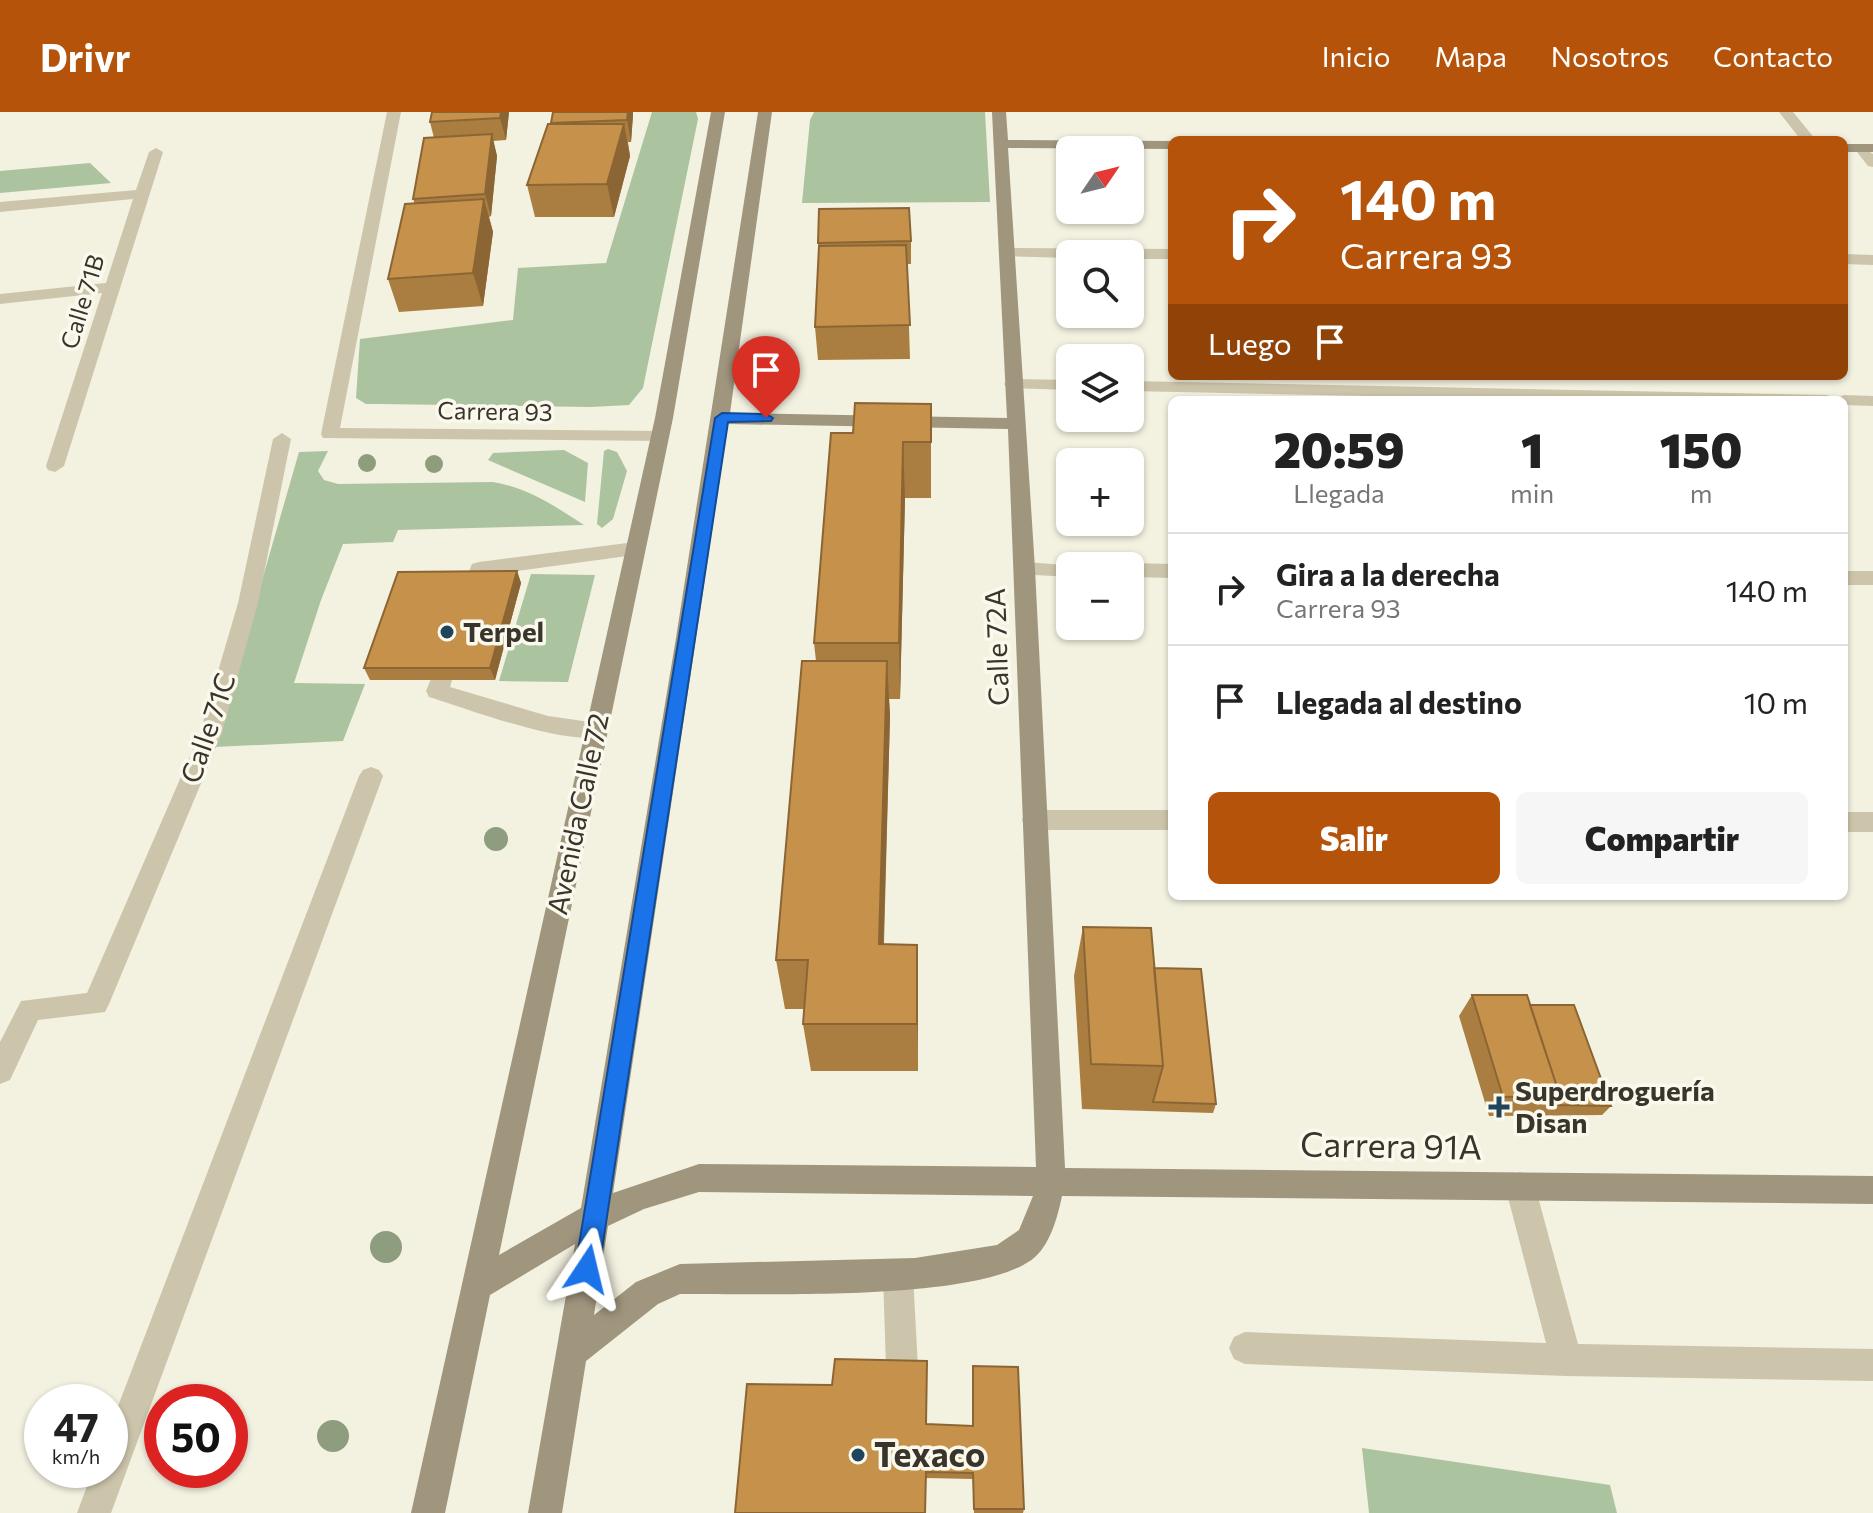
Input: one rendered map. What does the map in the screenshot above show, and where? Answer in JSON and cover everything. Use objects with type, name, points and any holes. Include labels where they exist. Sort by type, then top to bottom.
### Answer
[{"type":"main road","points":[[705,112],[712,142]]},
{"type":"main road","name":"Avenida Calle 72","points":[[428,1513],[659,437],[718,112]]},
{"type":"main road","name":"Calle 72A","points":[[999,112],[1025,569],[1051,1180]]},
{"type":"main road","points":[[545,1513],[597,1213],[768,115]]},
{"type":"main road","points":[[1001,144],[1168,145]]},
{"type":"main road","points":[[1848,149],[1870,154]]},
{"type":"main road","points":[[722,418],[1016,424]]},
{"type":"main road","name":"Carrera 91A","points":[[477,1286],[597,1213],[672,1184],[699,1178],[1873,1190]]},
{"type":"main road","points":[[573,1352],[647,1293],[680,1279],[898,1275],[999,1260],[1023,1248],[1042,1216],[1051,1180]]},
{"type":"street","name":"Carrera 93","points":[[394,112],[330,434],[659,437]]},
{"type":"street","points":[[1786,112],[1806,136]]},
{"type":"street","name":"Calle 71B","points":[[55,466],[156,152]]},
{"type":"street","points":[[0,207],[143,194]]},
{"type":"street","points":[[1007,253],[1168,254]]},
{"type":"street","points":[[1848,259],[1873,260]]},
{"type":"street","points":[[0,299],[113,287]]},
{"type":"street","points":[[1013,384],[1056,385]]},
{"type":"street","points":[[1144,386],[1628,396]]},
{"type":"street","points":[[1848,400],[1873,401]]},
{"type":"street","name":"Calle 71C","points":[[0,1071],[30,1009],[96,1004],[211,733],[248,603],[282,439]]},
{"type":"street","points":[[474,583],[479,569],[635,549]]},
{"type":"street","points":[[1025,569],[1056,570]]},
{"type":"street","points":[[1144,570],[1168,571]]},
{"type":"street","points":[[1848,578],[1873,578]]},
{"type":"street","points":[[441,680],[437,691],[548,724],[596,730]]},
{"type":"street","points":[[94,1513],[371,776]]},
{"type":"street","points":[[1034,820],[1168,820]]},
{"type":"street","points":[[1848,822],[1873,822]]},
{"type":"street","points":[[1520,1186],[1566,1360]]},
{"type":"street","points":[[898,1275],[902,1368]]},
{"type":"street","points":[[1245,1348],[1566,1360],[1873,1365]]},
{"type":"green space","points":[[652,112],[696,112],[698,119],[643,388],[629,405],[366,404],[356,398],[360,339],[513,320],[518,268],[606,263]]},
{"type":"green space","points":[[814,112],[985,112],[990,202],[802,203],[810,120]]},
{"type":"green space","points":[[90,163],[111,183],[0,193],[0,171]]},
{"type":"green space","points":[[564,450],[588,463],[585,502],[488,460],[493,453]]},
{"type":"green space","points":[[328,451],[318,471],[324,480],[338,484],[493,482],[530,493],[584,525],[398,530],[393,542],[343,544],[294,683],[365,684],[343,741],[214,747],[299,452]]},
{"type":"green space","points":[[604,451],[617,452],[627,471],[613,519],[602,528],[597,524]]},
{"type":"green space","points":[[531,574],[595,575],[568,682],[499,681]]},
{"type":"green space","points":[[1362,1448],[1610,1485],[1617,1513],[1369,1513]]},
{"type":"building","points":[[432,112],[501,112],[500,118],[430,122]]},
{"type":"building","points":[[553,112],[628,112],[627,120],[551,123]]},
{"type":"building","points":[[548,124],[624,124],[607,184],[527,185]]},
{"type":"building","points":[[492,134],[485,194],[413,199],[424,138]]},
{"type":"building","points":[[484,199],[473,273],[388,279],[405,204]]},
{"type":"building","points":[[909,208],[911,241],[818,243],[819,209]]},
{"type":"building","points":[[906,245],[910,325],[815,327],[819,246]]},
{"type":"building","points":[[855,403],[931,404],[931,442],[903,442],[899,643],[814,643],[831,433],[853,433]]},
{"type":"building","name":"Terpel","points":[[517,571],[490,668],[364,668],[398,572]]},
{"type":"building","points":[[802,661],[887,661],[879,944],[917,945],[917,1024],[803,1024],[808,960],[776,960]]},
{"type":"building","points":[[1083,927],[1151,928],[1163,1066],[1091,1064]]},
{"type":"building","points":[[1154,968],[1201,969],[1216,1104],[1153,1102],[1163,1066]]},
{"type":"building","points":[[1472,995],[1527,995],[1560,1096],[1503,1097]]},
{"type":"building","points":[[1530,1005],[1574,1005],[1611,1106],[1553,1105],[1560,1096]]},
{"type":"building","name":"Texaco","points":[[835,1359],[927,1361],[926,1424],[973,1426],[973,1366],[1018,1367],[1024,1509],[974,1509],[973,1473],[926,1472],[925,1513],[735,1513],[747,1384],[832,1385]]},
{"type":"place","name":"Terpel","points":[[447,632]]},
{"type":"place","name":"Superdroguería Disan","points":[[1499,1107]]},
{"type":"place","name":"Texaco","points":[[858,1455]]},
{"type":"route","points":[[587,1269],[722,418],[766,418]]}]
